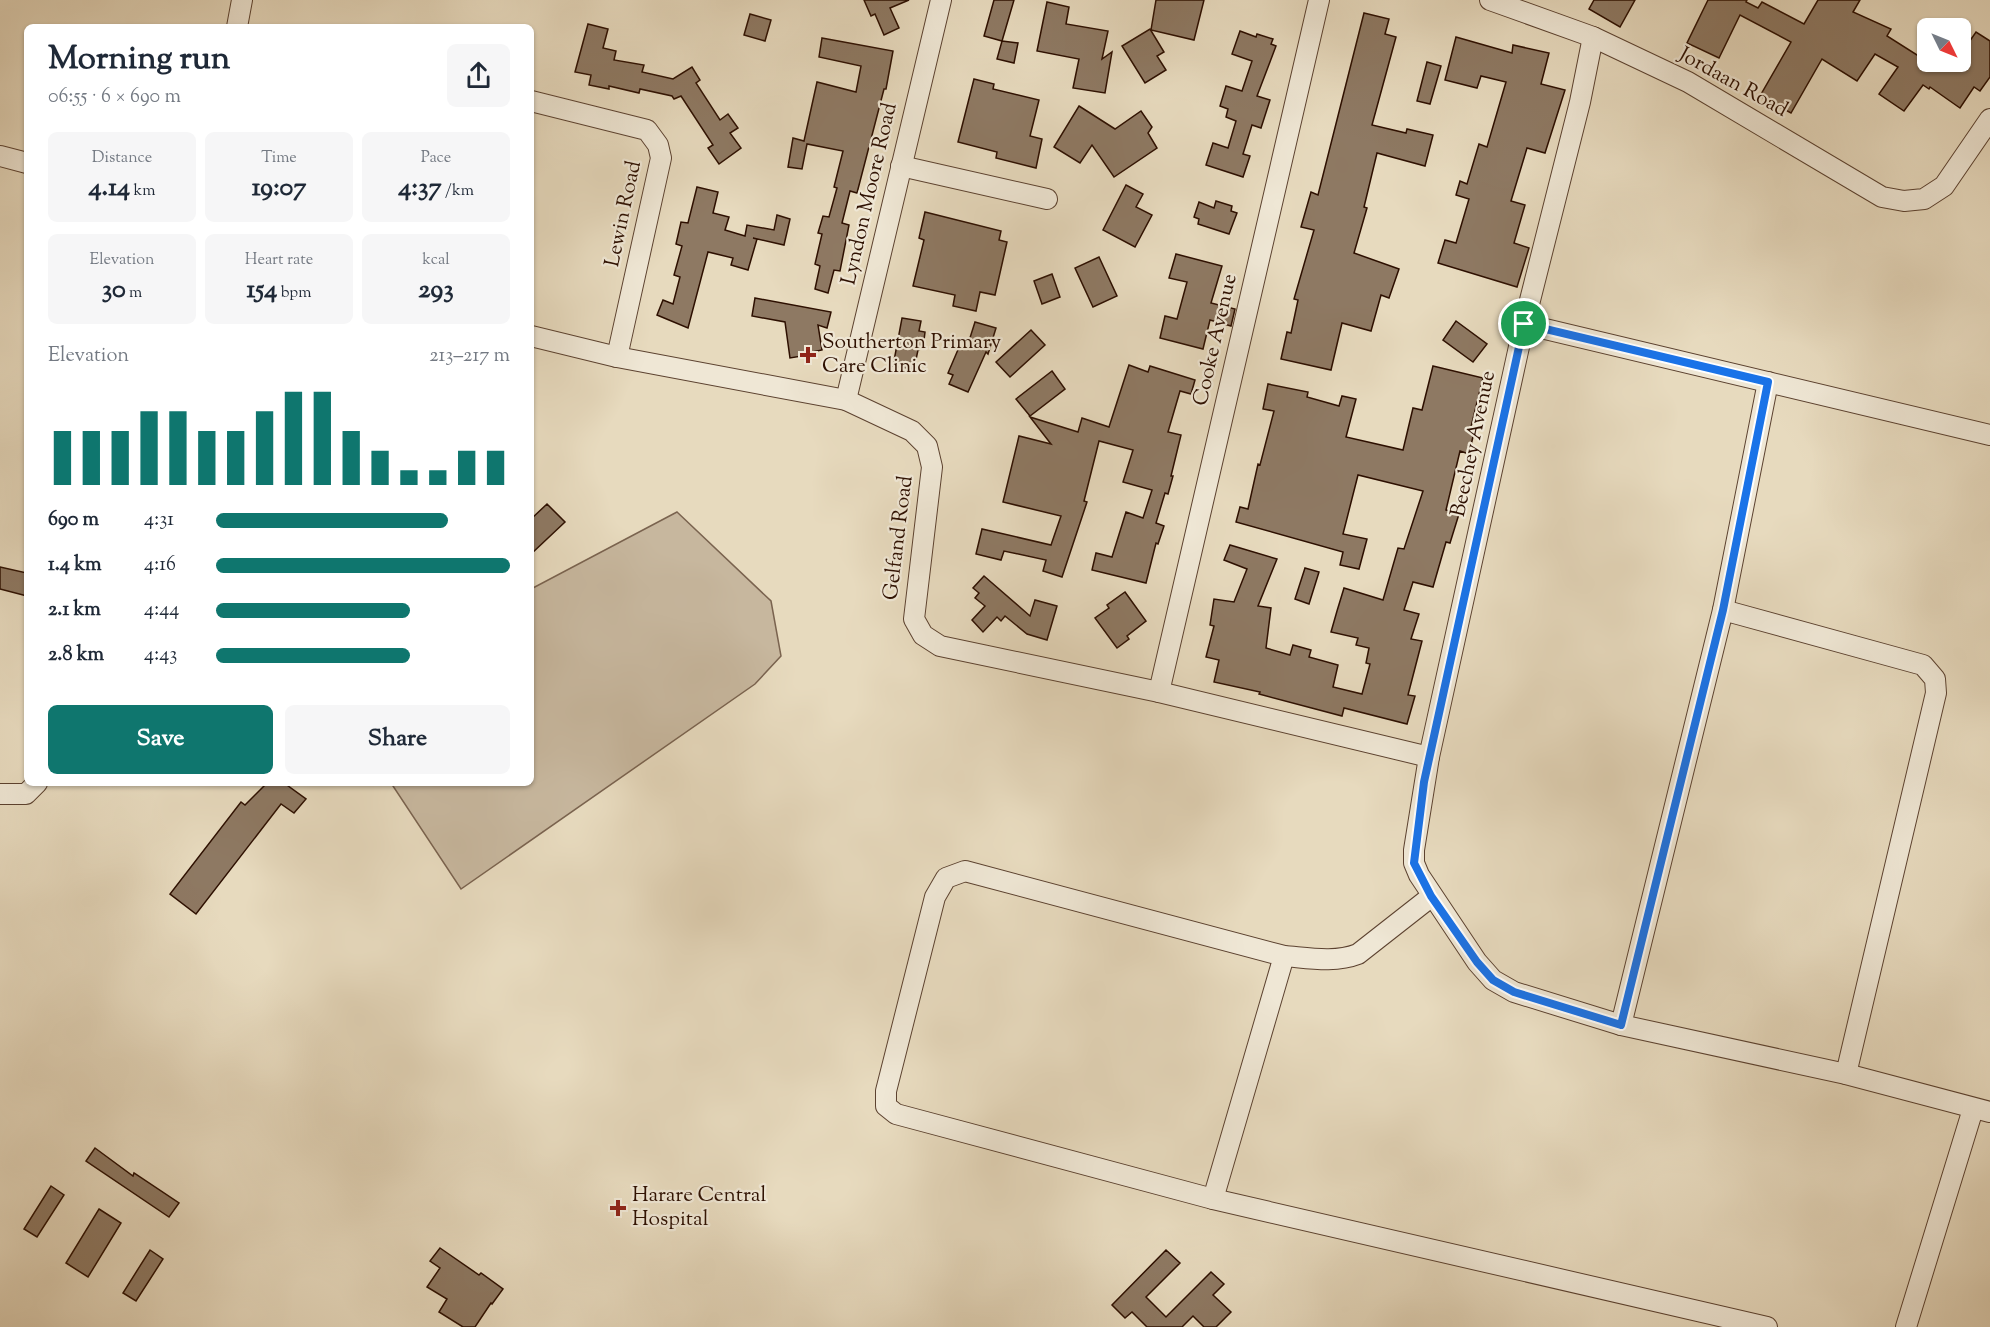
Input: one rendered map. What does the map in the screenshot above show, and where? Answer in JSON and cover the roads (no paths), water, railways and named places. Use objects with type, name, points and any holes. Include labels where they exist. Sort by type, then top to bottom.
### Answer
[{"type":"street","points":[[239,24],[242,0]]},
{"type":"street","name":"Lyndon Moore Road","points":[[846,400],[941,0]]},
{"type":"street","name":"Cooke Avenue","points":[[1159,692],[1319,0]]},
{"type":"street","name":"Jordaan Road","points":[[1490,0],[1593,38],[1688,82],[1882,197],[1904,201],[1924,199],[1944,186],[1990,119]]},
{"type":"street","name":"Beechey Avenue","points":[[1593,38],[1581,102],[1524,324],[1430,757],[1414,850],[1414,863],[1431,896],[1477,962],[1493,980],[1514,992],[1621,1025],[1846,1074],[1982,1111]]},
{"type":"street","name":"Lewin Road","points":[[534,102],[647,130],[658,145],[662,158],[617,357]]},
{"type":"street","points":[[0,156],[24,162]]},
{"type":"street","points":[[901,166],[1047,199]]},
{"type":"street","points":[[1524,324],[1990,435]]},
{"type":"street","name":"Gelfand Road","points":[[534,337],[617,357],[846,400],[912,431],[927,446],[932,467],[914,619],[923,635],[940,646],[1159,692],[1430,757]]},
{"type":"street","points":[[1621,1025],[1723,610],[1768,382]]},
{"type":"street","points":[[1723,610],[1923,665],[1935,679],[1936,693],[1846,1074]]},
{"type":"street","points":[[0,794],[32,788]]},
{"type":"street","points":[[1431,896],[1358,954],[1345,959],[1284,956],[965,871],[946,878],[935,897],[886,1091],[886,1106],[896,1114],[1213,1199],[1767,1327]]},
{"type":"street","points":[[1213,1199],[1284,956]]},
{"type":"street","points":[[1906,1327],[1982,1111]]},
{"type":"place","name":"Southerton Primary Care Clinic","points":[[808,355]]},
{"type":"place","name":"Harare Central Hospital","points":[[618,1208]]}]
